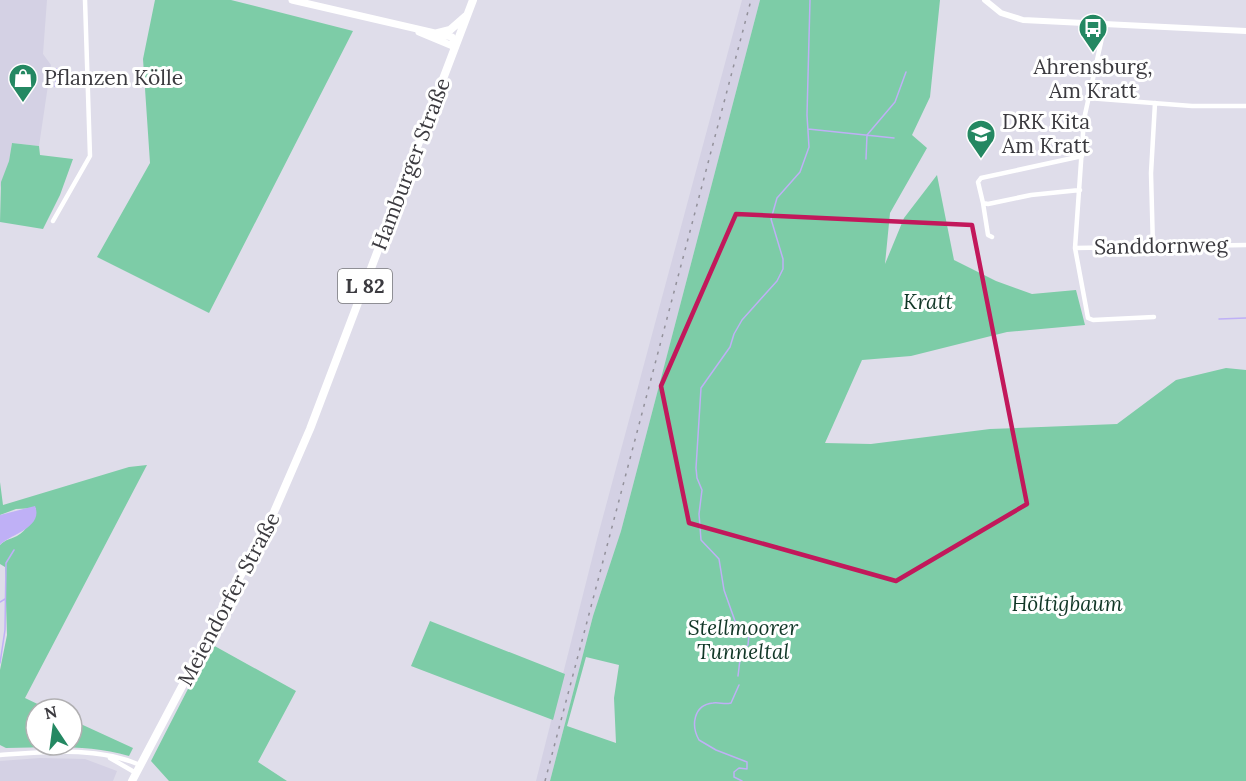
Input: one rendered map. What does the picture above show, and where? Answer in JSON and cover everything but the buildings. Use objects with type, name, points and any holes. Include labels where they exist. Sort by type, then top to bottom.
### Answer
[{"type":"main road","points":[[291,0],[414,30],[451,36],[455,47]]},
{"type":"main road","name":"Hamburger Straße","points":[[310,429],[473,0]]},
{"type":"main road","points":[[438,33],[450,30],[467,15]]},
{"type":"main road","points":[[414,30],[455,47]]},
{"type":"main road","name":"Meiendorfer Straße","points":[[132,781],[274,512],[310,429]]},
{"type":"street","points":[[53,221],[90,156],[85,0]]},
{"type":"street","points":[[985,0],[995,9],[1016,19],[1246,31]]},
{"type":"street","points":[[1105,24],[1088,98],[1075,248],[1088,318],[1101,321],[1154,317]]},
{"type":"street","points":[[1088,98],[1246,106]]},
{"type":"street","points":[[1153,248],[1151,173],[1155,103]]},
{"type":"street","points":[[992,237],[988,236],[978,182],[981,178],[1082,156]]},
{"type":"street","points":[[983,203],[1080,190]]},
{"type":"street","name":"Sanddornweg","points":[[1075,248],[1246,245]]},
{"type":"street","points":[[0,750],[8,755]]},
{"type":"street","points":[[0,755],[84,751],[108,757],[138,769]]},
{"type":"street","points":[[108,757],[138,769]]},
{"type":"highlighted area","points":[[736,214],[972,225],[1027,504],[896,581],[689,523],[661,386]]},
{"type":"shaded area","name":"Pflanzen Kölle","points":[[0,0],[47,0],[43,54],[51,65],[39,146],[12,143],[0,188]]},
{"type":"shaded area","points":[[742,0],[760,0],[621,531],[593,616],[550,781],[536,781],[597,539]]},
{"type":"shaded area","points":[[56,68],[72,74],[74,86],[54,87],[56,79],[53,71]]},
{"type":"shaded area","points":[[35,506],[35,520],[0,545],[0,515]]},
{"type":"shaded area","points":[[40,758],[85,759],[117,771],[113,781],[0,781],[0,761]]},
{"type":"green space","points":[[155,0],[231,0],[353,31],[209,313],[97,257],[150,163],[143,59]]},
{"type":"green space","points":[[760,0],[940,0],[930,97],[912,135],[927,148],[890,213],[885,264],[904,218],[937,175],[954,260],[996,281],[1032,294],[1076,290],[1085,325],[1007,332],[911,356],[862,360],[825,443],[871,444],[990,429],[1117,424],[1176,380],[1226,368],[1246,370],[1246,781],[550,781],[593,616],[621,531]],"holes":[[[586,657],[619,665],[614,698],[616,743],[567,726]]]},
{"type":"green space","points":[[12,143],[39,146],[40,155],[73,159],[60,195],[43,229],[0,222],[1,182],[9,161]]},
{"type":"green space","points":[[147,465],[24,697],[24,748],[6,748],[0,745],[0,670],[7,635],[5,567],[0,564],[0,545],[24,531],[36,508],[16,509],[0,515],[0,482],[3,505],[129,467]]},
{"type":"green space","points":[[430,621],[565,674],[553,720],[411,666]]},
{"type":"green space","points":[[211,644],[296,691],[258,762],[287,781],[169,781],[151,761]]},
{"type":"green space","points":[[84,726],[133,748],[129,756],[84,748]]},
{"type":"waterway","points":[[738,676],[741,651],[748,645],[749,634],[735,621],[724,590],[719,559],[701,540],[699,514],[702,490],[696,468],[701,388],[730,347],[742,320],[777,281],[783,269],[783,259],[771,219],[777,198],[800,172],[809,147],[807,115],[810,0]]},
{"type":"waterway","points":[[866,159],[867,135],[895,102],[906,72]]},
{"type":"waterway","points":[[808,129],[894,138]]},
{"type":"waterway","points":[[1219,319],[1246,318]]},
{"type":"waterway","points":[[0,663],[5,630],[6,563],[14,550]]},
{"type":"waterway","points":[[0,602],[5,599]]},
{"type":"waterway","points":[[739,685],[731,703],[715,703],[701,708],[696,717],[695,729],[699,740],[716,750],[747,762],[747,769],[739,768],[734,772],[734,777],[742,781]]},
{"type":"railway","points":[[545,781],[751,0]]},
{"type":"place","name":"Ahrensburg, Am Kratt","points":[[1093,54]]},
{"type":"place","name":"Pflanzen Kölle","points":[[23,104]]},
{"type":"place","name":"DRK Kita Am Kratt","points":[[981,160]]},
{"type":"park label","name":"Kratt","points":[[928,302]]},
{"type":"park label","name":"Höltigbaum","points":[[1067,604]]},
{"type":"park label","name":"Stellmoorer Tunneltal","points":[[743,640]]}]
